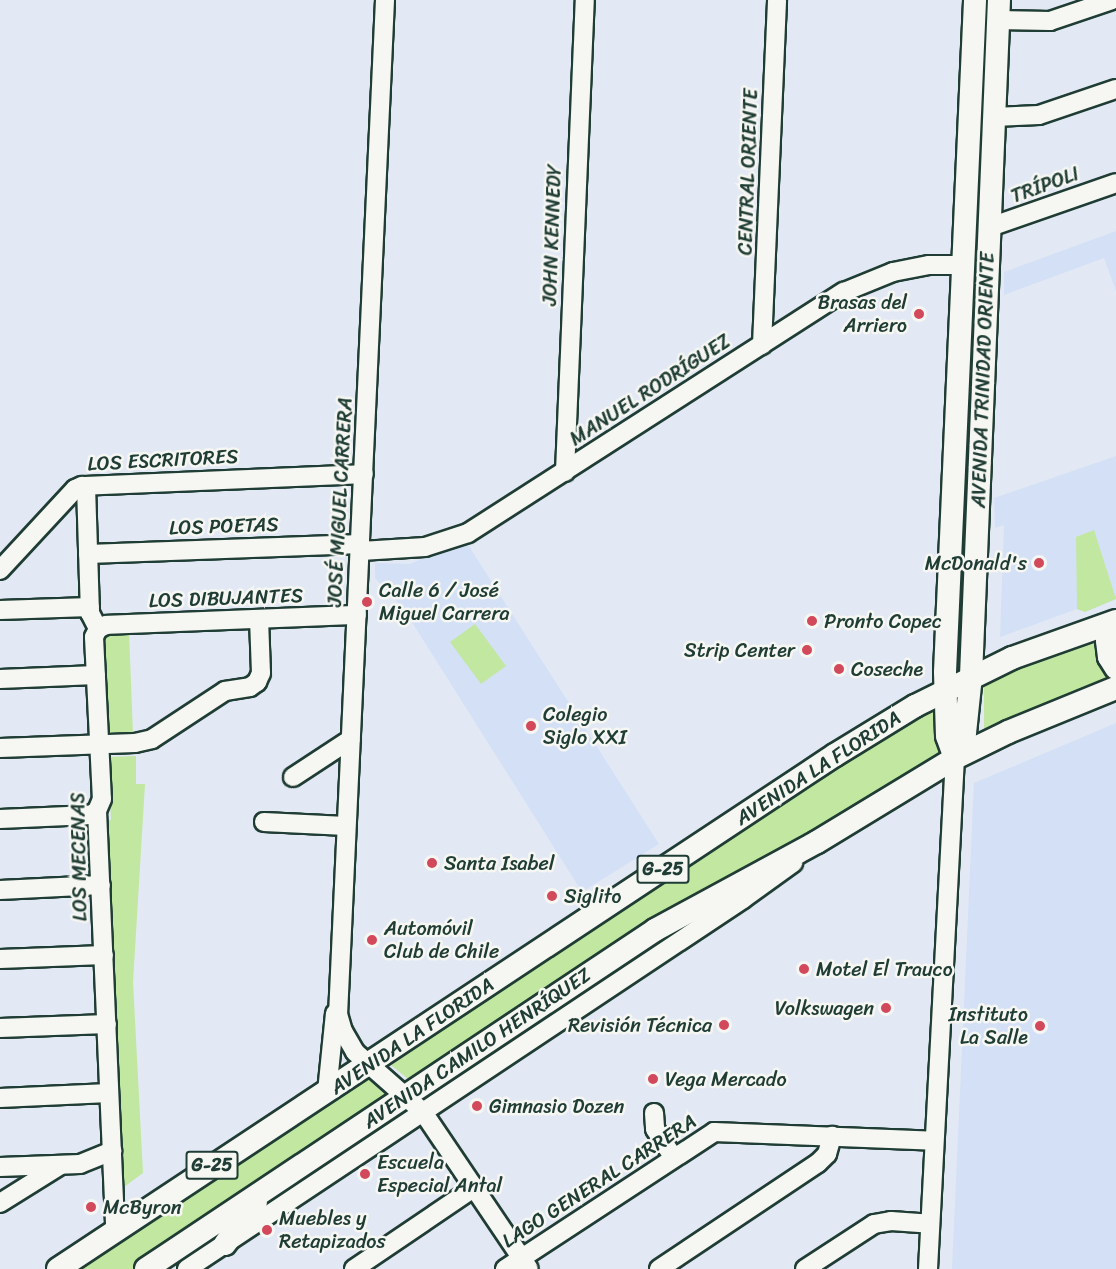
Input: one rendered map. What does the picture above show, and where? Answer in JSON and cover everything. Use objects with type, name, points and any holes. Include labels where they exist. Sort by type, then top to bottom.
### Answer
[{"type":"main road","name":"AVENIDA TRINIDAD ORIENTE","points":[[955,758],[947,736],[945,689],[975,0]]},
{"type":"main road","name":"AVENIDA TRINIDAD ORIENTE","points":[[955,758],[965,733],[971,676],[998,10]]},
{"type":"main road","name":"AVENIDA LA FLORIDA","points":[[58,1269],[835,755],[945,689],[971,676],[1038,648],[1116,622]]},
{"type":"main road","points":[[1116,622],[1107,641],[1109,657],[1116,668]]},
{"type":"main road","name":"G-25","points":[[955,758],[1018,728],[1116,688]]},
{"type":"main road","name":"AVENIDA CAMILO HENRÍQUEZ","points":[[146,1269],[655,930],[817,842],[955,758]]},
{"type":"main road","points":[[225,1244],[266,1189]]},
{"type":"street","name":"JOSÉ MIGUEL CARRERA","points":[[327,1092],[331,1038],[338,1006],[385,0]]},
{"type":"street","name":"JOHN KENNEDY","points":[[565,472],[585,0]]},
{"type":"street","name":"CENTRAL ORIENTE","points":[[762,345],[777,0]]},
{"type":"street","points":[[998,10],[1050,21],[1112,0]]},
{"type":"street","points":[[994,117],[1039,115],[1116,89]]},
{"type":"street","name":"TRÍPOLI","points":[[990,227],[1116,183]]},
{"type":"street","name":"MANUEL RODRÍGUEZ","points":[[361,548],[408,550],[455,539],[481,526],[844,292],[879,276],[922,266],[963,265]]},
{"type":"street","name":"LOS ESCRITORES","points":[[0,570],[75,489],[86,486],[364,474]]},
{"type":"street","name":"LOS MECENAS","points":[[86,486],[90,607],[92,618],[98,629],[94,637],[102,800],[98,811],[115,1230]]},
{"type":"street","name":"LOS POETAS","points":[[88,554],[361,548]]},
{"type":"street","points":[[0,610],[90,607]]},
{"type":"street","name":"LOS DIBUJANTES","points":[[98,629],[106,625],[357,615]]},
{"type":"street","points":[[0,748],[147,741],[225,691],[254,685],[261,673],[259,619]]},
{"type":"street","points":[[0,679],[96,675]]},
{"type":"street","points":[[293,777],[351,739]]},
{"type":"street","name":"AVENIDA TRINIDAD ORIENTE","points":[[928,1269],[955,758]]},
{"type":"street","points":[[0,819],[90,815],[98,811]]},
{"type":"street","points":[[264,822],[346,826]]},
{"type":"street","name":"AVENIDA CAMILO HENRÍQUEZ","points":[[187,1269],[772,880],[817,842]]},
{"type":"street","points":[[0,890],[101,885]]},
{"type":"street","points":[[0,959],[104,955]]},
{"type":"street","name":"JOSÉ MIGUEL CARRERA","points":[[338,1006],[346,1039],[368,1065],[423,1112],[526,1263]]},
{"type":"street","points":[[0,1028],[106,1024]]},
{"type":"street","points":[[0,1098],[110,1093]]},
{"type":"street","points":[[654,1113],[655,1130],[673,1157]]},
{"type":"street","name":"LAGO GENERAL CARRERA","points":[[505,1269],[526,1263],[673,1157],[704,1136],[720,1131],[934,1141]]},
{"type":"street","points":[[659,1269],[818,1163],[830,1148],[832,1136]]},
{"type":"street","points":[[0,1167],[80,1164],[112,1151]]},
{"type":"street","points":[[0,1203],[61,1165]]},
{"type":"street","points":[[354,1269],[475,1187]]},
{"type":"street","points":[[805,1269],[874,1224],[891,1221],[930,1224]]},
{"type":"shaded area","points":[[1116,231],[1116,291],[1104,258],[1004,295],[1004,272]]},
{"type":"shaded area","points":[[1116,456],[1116,599],[1085,612],[1077,609],[1000,637],[1004,525],[995,528],[994,498]]},
{"type":"shaded area","name":"Colegio Siglo XXI","points":[[465,540],[659,844],[582,892],[403,608],[375,578],[375,563],[410,564]]},
{"type":"shaded area","name":"Instituto La Salle","points":[[1116,723],[1116,1269],[952,1269],[974,783]]},
{"type":"green space","points":[[1094,530],[1116,599],[1085,612],[1077,609],[1076,537]]},
{"type":"green space","points":[[475,624],[506,666],[481,684],[450,642]]},
{"type":"green space","points":[[1116,631],[1116,677],[984,731],[984,681]]},
{"type":"green space","points":[[129,632],[133,735],[107,736],[103,633]]},
{"type":"green space","points":[[938,705],[939,753],[760,864],[683,901],[414,1084],[391,1065],[760,816]]},
{"type":"green space","points":[[136,756],[136,784],[145,784],[133,982],[143,1173],[120,1190],[106,821],[111,820],[108,757]]},
{"type":"green space","points":[[368,1079],[390,1099],[135,1269],[80,1269]]},
{"type":"place","name":"Brasas del Arriero","points":[[919,314]]},
{"type":"place","name":"McDonald's","points":[[1039,563]]},
{"type":"place","name":"Calle 6 / José Miguel Carrera","points":[[367,602]]},
{"type":"place","name":"Pronto Copec","points":[[812,621]]},
{"type":"place","name":"Strip Center","points":[[807,650]]},
{"type":"place","name":"Coseche","points":[[839,669]]},
{"type":"place","name":"Colegio Siglo XXI","points":[[531,726]]},
{"type":"place","name":"Santa Isabel","points":[[432,863]]},
{"type":"place","name":"Siglito","points":[[552,896]]},
{"type":"place","name":"Automóvil Club de Chile","points":[[372,940]]},
{"type":"place","name":"Motel El Trauco","points":[[804,969]]},
{"type":"place","name":"Volkswagen","points":[[886,1008]]},
{"type":"place","name":"Revisión Técnica","points":[[724,1025]]},
{"type":"place","name":"Instituto La Salle","points":[[1040,1026]]},
{"type":"place","name":"Vega Mercado","points":[[653,1079]]},
{"type":"place","name":"Gimnasio Dozen","points":[[477,1106]]},
{"type":"place","name":"Escuela Especial Antal","points":[[365,1174]]},
{"type":"place","name":"McByron","points":[[91,1207]]},
{"type":"place","name":"Muebles y Retapizados","points":[[267,1230]]}]
